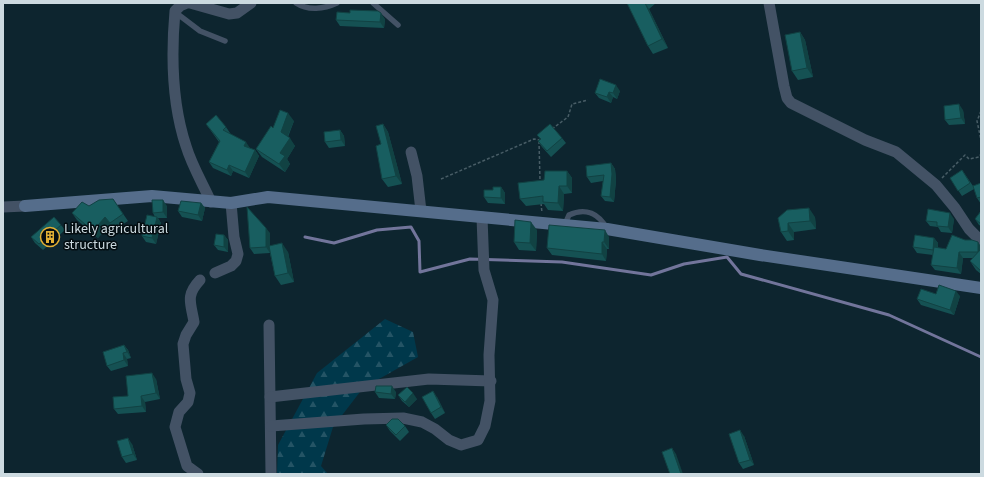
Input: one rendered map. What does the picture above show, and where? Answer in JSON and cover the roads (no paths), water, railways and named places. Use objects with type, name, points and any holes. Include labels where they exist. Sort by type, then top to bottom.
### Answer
[{"type":"street","points":[[211,202],[186,147],[179,121],[174,88],[182,5],[229,14],[237,14],[251,3]]},
{"type":"street","points":[[769,3],[784,86],[787,98],[791,103],[865,140],[896,152],[936,185],[955,208],[969,229],[981,241]]},
{"type":"street","points":[[411,152],[417,176],[421,211]]},
{"type":"street","points":[[3,207],[152,196],[231,203],[268,197],[607,229],[760,255],[981,288]]},
{"type":"street","points":[[215,273],[231,266],[236,261],[238,254],[234,237],[231,203]]},
{"type":"street","points":[[271,426],[364,419],[403,418],[422,422],[435,429],[449,440],[461,445],[478,440],[485,426],[490,401],[491,381],[489,355],[493,300],[484,270],[482,217]]},
{"type":"street","points":[[198,474],[187,466],[175,427],[180,412],[188,402],[190,393],[186,379],[183,344],[194,322],[190,304],[190,294],[193,287],[200,280]]},
{"type":"street","points":[[269,325],[271,474]]},
{"type":"street","points":[[270,397],[429,379],[491,381]]},
{"type":"lane","points":[[296,3],[300,6],[317,8],[337,3]]},
{"type":"lane","points":[[373,3],[398,25]]},
{"type":"lane","points":[[182,5],[200,31],[225,42]]},
{"type":"waterway","points":[[305,237],[334,243],[377,230],[411,227],[419,241],[420,272],[470,259],[562,262],[651,275],[684,264],[727,257],[741,274],[889,315],[981,357]]},
{"type":"place","name":"Likely agricultural structure","points":[[50,237]]}]
